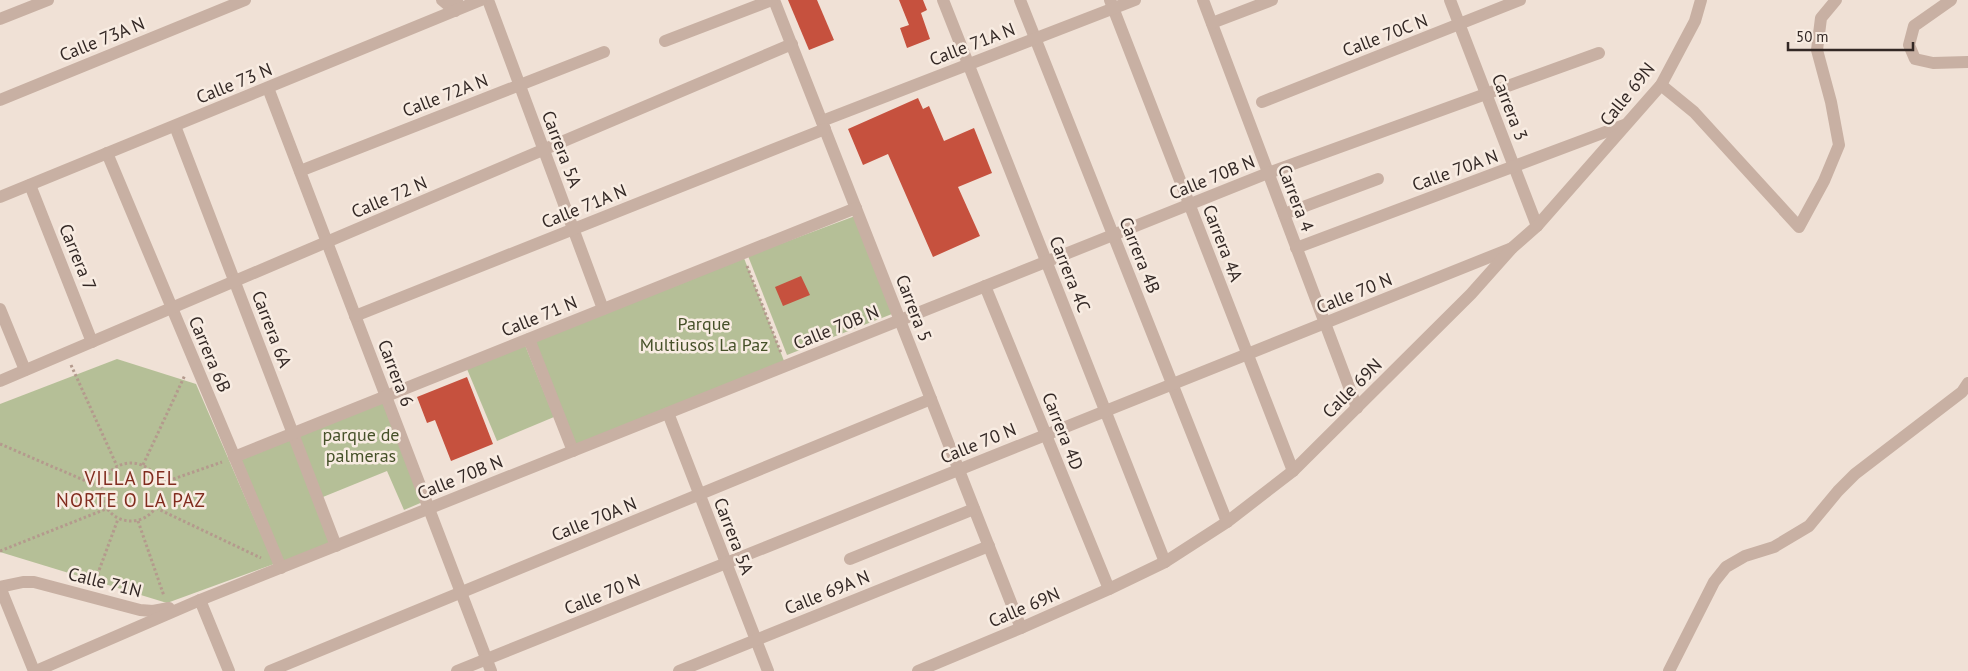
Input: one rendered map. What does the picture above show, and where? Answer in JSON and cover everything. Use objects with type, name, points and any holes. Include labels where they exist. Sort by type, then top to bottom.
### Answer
[{"type":"street","points":[[0,20],[48,0]]},
{"type":"street","name":"Calle 73A N","points":[[0,100],[245,0]]},
{"type":"street","points":[[442,0],[456,5]]},
{"type":"street","name":"Calle 73 N","points":[[0,198],[268,88],[456,5],[481,0]]},
{"type":"street","name":"Carrera 5A","points":[[488,0],[603,309]]},
{"type":"street","points":[[665,41],[773,0]]},
{"type":"street","name":"Carrera 5","points":[[773,0],[824,125],[1021,628]]},
{"type":"street","name":"Carrera 4C","points":[[943,0],[1165,562]]},
{"type":"street","name":"Carrera 4B","points":[[1020,0],[1227,522]]},
{"type":"street","name":"Calle 71A N","points":[[355,316],[573,230],[968,64],[1036,38],[1112,4],[1135,0]]},
{"type":"street","name":"Carrera 4","points":[[1203,0],[1357,408]]},
{"type":"street","points":[[1212,23],[1272,0]]},
{"type":"street","name":"Carrera 3","points":[[1450,0],[1537,226]]},
{"type":"street","name":"Calle 70C N","points":[[1262,102],[1520,0]]},
{"type":"street","points":[[1693,0],[1699,6]]},
{"type":"street","points":[[1661,85],[1694,112],[1799,227],[1824,181],[1839,144],[1831,102],[1817,50],[1821,18],[1836,0]]},
{"type":"street","points":[[1950,0],[1914,26],[1909,45],[1915,59],[1933,63],[1968,62]]},
{"type":"street","name":"Carrera 4A","points":[[1112,4],[1293,471]]},
{"type":"street","name":"Calle 69N","points":[[918,671],[1021,628],[1165,562],[1227,522],[1293,471],[1472,294],[1512,248],[1537,226],[1661,85],[1678,55],[1699,6]]},
{"type":"street","name":"Calle 72 N","points":[[0,381],[792,44]]},
{"type":"street","name":"Calle 72A N","points":[[300,171],[604,52]]},
{"type":"street","name":"Calle 70B N","points":[[35,671],[200,600],[1268,173],[1599,53]]},
{"type":"street","name":"Carrera 6","points":[[268,88],[489,665]]},
{"type":"street","name":"Calle 70A N","points":[[1296,248],[1626,125]]},
{"type":"street","name":"Carrera 6A","points":[[175,126],[336,546]]},
{"type":"street","name":"Carrera 6B","points":[[108,153],[281,568]]},
{"type":"street","points":[[1284,214],[1378,179]]},
{"type":"street","name":"Carrera 7","points":[[30,185],[92,342]]},
{"type":"street","name":"Calle 71 N","points":[[234,457],[856,208]]},
{"type":"street","name":"Calle 70 N","points":[[457,671],[489,665],[726,563],[1512,248]]},
{"type":"street","name":"Carrera 4D","points":[[985,286],[1109,589]]},
{"type":"street","points":[[0,309],[25,370]]},
{"type":"street","points":[[529,339],[573,451]]},
{"type":"street","points":[[1669,671],[1714,582],[1726,567],[1745,556],[1774,547],[1809,526],[1855,474],[1962,392],[1968,384]]},
{"type":"street","name":"Calle 70A N","points":[[270,671],[931,399]]},
{"type":"street","name":"Carrera 5A","points":[[668,413],[768,671]]},
{"type":"street","points":[[850,559],[974,509]]},
{"type":"street","name":"Calle 69A N","points":[[679,671],[989,546]]},
{"type":"street","name":"Calle 71N","points":[[0,587],[23,582],[34,582],[140,610],[153,611],[200,600]]},
{"type":"street","points":[[0,587],[35,671]]},
{"type":"street","points":[[200,600],[229,671]]},
{"type":"path","points":[[742,253],[786,366]]},
{"type":"path","points":[[65,353],[117,466]]},
{"type":"path","points":[[144,465],[193,359]]},
{"type":"path","points":[[0,444],[102,488]]},
{"type":"path","points":[[160,484],[234,457]]},
{"type":"path","points":[[130,462],[144,465],[154,473],[160,484],[160,496],[156,508],[148,516],[138,521],[128,522],[118,519],[106,509],[102,488],[107,475],[117,466],[130,462]]},
{"type":"path","points":[[156,508],[281,568]]},
{"type":"path","points":[[0,551],[106,509]]},
{"type":"path","points":[[90,597],[118,519]]},
{"type":"path","points":[[138,521],[168,608]]},
{"type":"green space","points":[[855,216],[892,314],[787,355],[748,256]]},
{"type":"green space","name":"Parque Multiusos La Paz","points":[[742,253],[786,366],[573,451],[529,339]]},
{"type":"green space","points":[[525,345],[554,417],[497,441],[467,369]]},
{"type":"green space","points":[[117,359],[196,384],[274,564],[167,603],[0,552],[0,404]]},
{"type":"green space","name":"parque de palmeras","points":[[381,399],[425,501],[404,510],[387,471],[318,499],[336,546],[281,568],[241,460]]},
{"type":"building","points":[[788,0],[817,0],[834,40],[809,50]]},
{"type":"building","points":[[899,0],[923,0],[927,10],[921,13],[930,39],[907,48],[900,28],[909,25]]},
{"type":"building","points":[[918,98],[923,109],[929,106],[944,141],[974,128],[992,173],[958,187],[980,236],[933,257],[888,154],[863,165],[848,129]]},
{"type":"building","points":[[801,276],[810,295],[783,306],[775,287]]},
{"type":"building","points":[[467,377],[493,444],[451,461],[435,420],[427,423],[417,397]]},
{"type":"district","name":"VILLA DEL NORTE O LA PAZ","points":[[131,489]]}]
